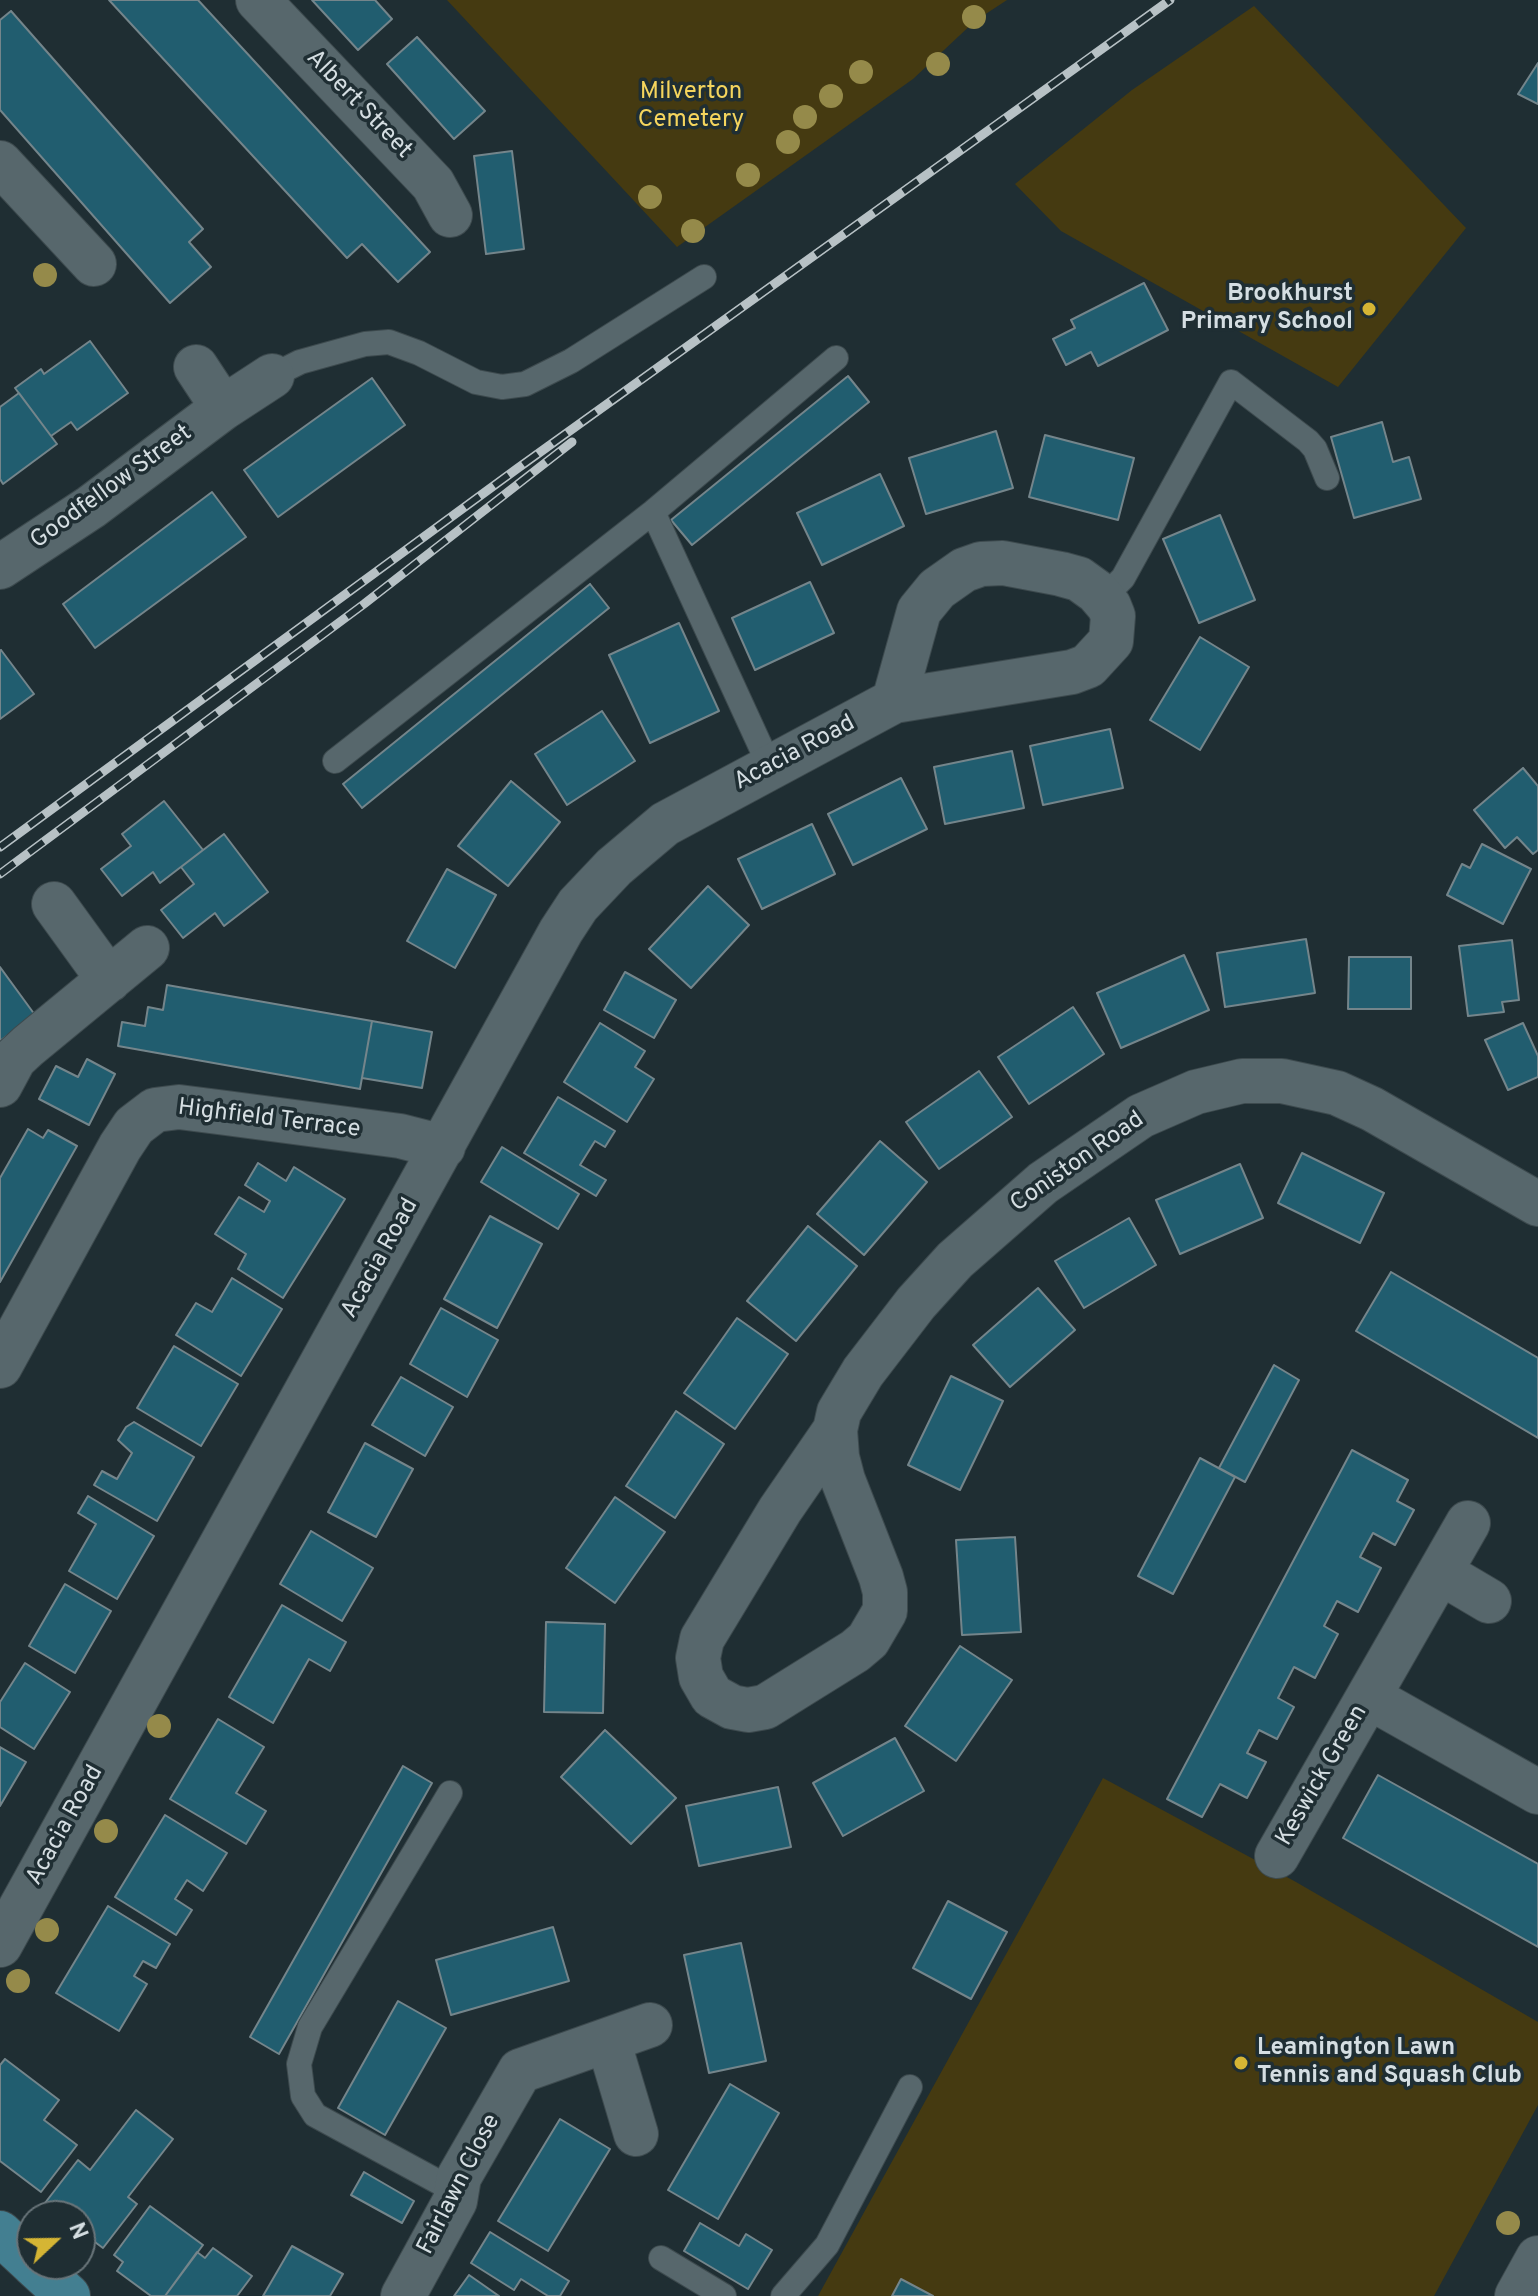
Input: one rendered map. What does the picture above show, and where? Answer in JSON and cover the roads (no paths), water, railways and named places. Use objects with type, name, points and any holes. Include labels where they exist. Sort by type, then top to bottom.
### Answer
[{"type":"main road","points":[[0,2233],[16,2248]]},
{"type":"main road","points":[[51,2280],[68,2296]]},
{"type":"street","name":"Albert Street","points":[[258,0],[433,184],[450,215]]},
{"type":"street","points":[[0,163],[94,264]]},
{"type":"street","points":[[196,367],[223,408]]},
{"type":"street","name":"Goodfellow Street","points":[[0,567],[91,507],[223,408],[272,376]]},
{"type":"street","points":[[894,701],[919,611],[943,584],[964,570],[981,564],[1003,563],[1061,574],[1079,579],[1103,598]]},
{"type":"street","name":"Acacia Road","points":[[0,1945],[578,905],[614,867],[665,824],[894,701],[1072,672],[1088,666],[1111,641],[1113,616],[1103,598]]},
{"type":"street","points":[[54,904],[109,980]]},
{"type":"street","points":[[0,1085],[14,1059],[147,948]]},
{"type":"street","name":"Coniston Road","points":[[835,1430],[780,1510],[702,1639],[698,1658],[701,1677],[712,1696],[732,1707],[748,1710],[765,1707],[855,1651],[868,1640],[885,1611],[881,1577],[837,1457],[835,1430],[839,1412],[863,1372],[916,1303],[955,1260],[1043,1183],[1141,1116],[1196,1092],[1242,1081],[1282,1081],[1337,1093],[1372,1109],[1538,1204]]},
{"type":"street","name":"Highfield Terrace","points":[[0,1366],[120,1147],[134,1126],[155,1110],[179,1107],[226,1113],[400,1136],[443,1147]]},
{"type":"street","name":"Keswick Green","points":[[1277,1856],[1468,1523]]},
{"type":"street","points":[[1440,1572],[1489,1601]]},
{"type":"street","name":"Keswick Green","points":[[1369,1697],[1538,1792]]},
{"type":"street","name":"Fairlawn Close","points":[[403,2296],[455,2201],[459,2177],[520,2071],[650,2025]]},
{"type":"street","points":[[608,2040],[636,2134]]},
{"type":"street","points":[[1517,2296],[1538,2258]]},
{"type":"lane","name":"Goodfellow Street","points":[[272,376],[300,362],[365,344],[389,342],[419,353],[476,382],[502,387],[525,384],[571,361],[704,277]]},
{"type":"lane","points":[[335,761],[653,512],[836,358]]},
{"type":"lane","points":[[1103,598],[1123,578],[1231,382],[1308,441],[1315,449],[1327,478]]},
{"type":"lane","points":[[653,512],[770,767]]},
{"type":"lane","points":[[450,1793],[310,2027],[299,2064],[303,2096],[315,2115],[457,2192]]},
{"type":"lane","points":[[783,2296],[827,2245],[910,2087]]},
{"type":"lane","points":[[661,2258],[724,2296]]},
{"type":"railway","points":[[0,847],[518,468],[1170,0]]},
{"type":"railway","points":[[0,874],[364,604],[572,442]]},
{"type":"place","name":"Brookhurst Primary School","points":[[1369,309]]},
{"type":"place","name":"Leamington Lawn Tennis and Squash Club","points":[[1241,2063]]},
{"type":"park label","name":"Milverton Cemetery","points":[[691,107]]}]
